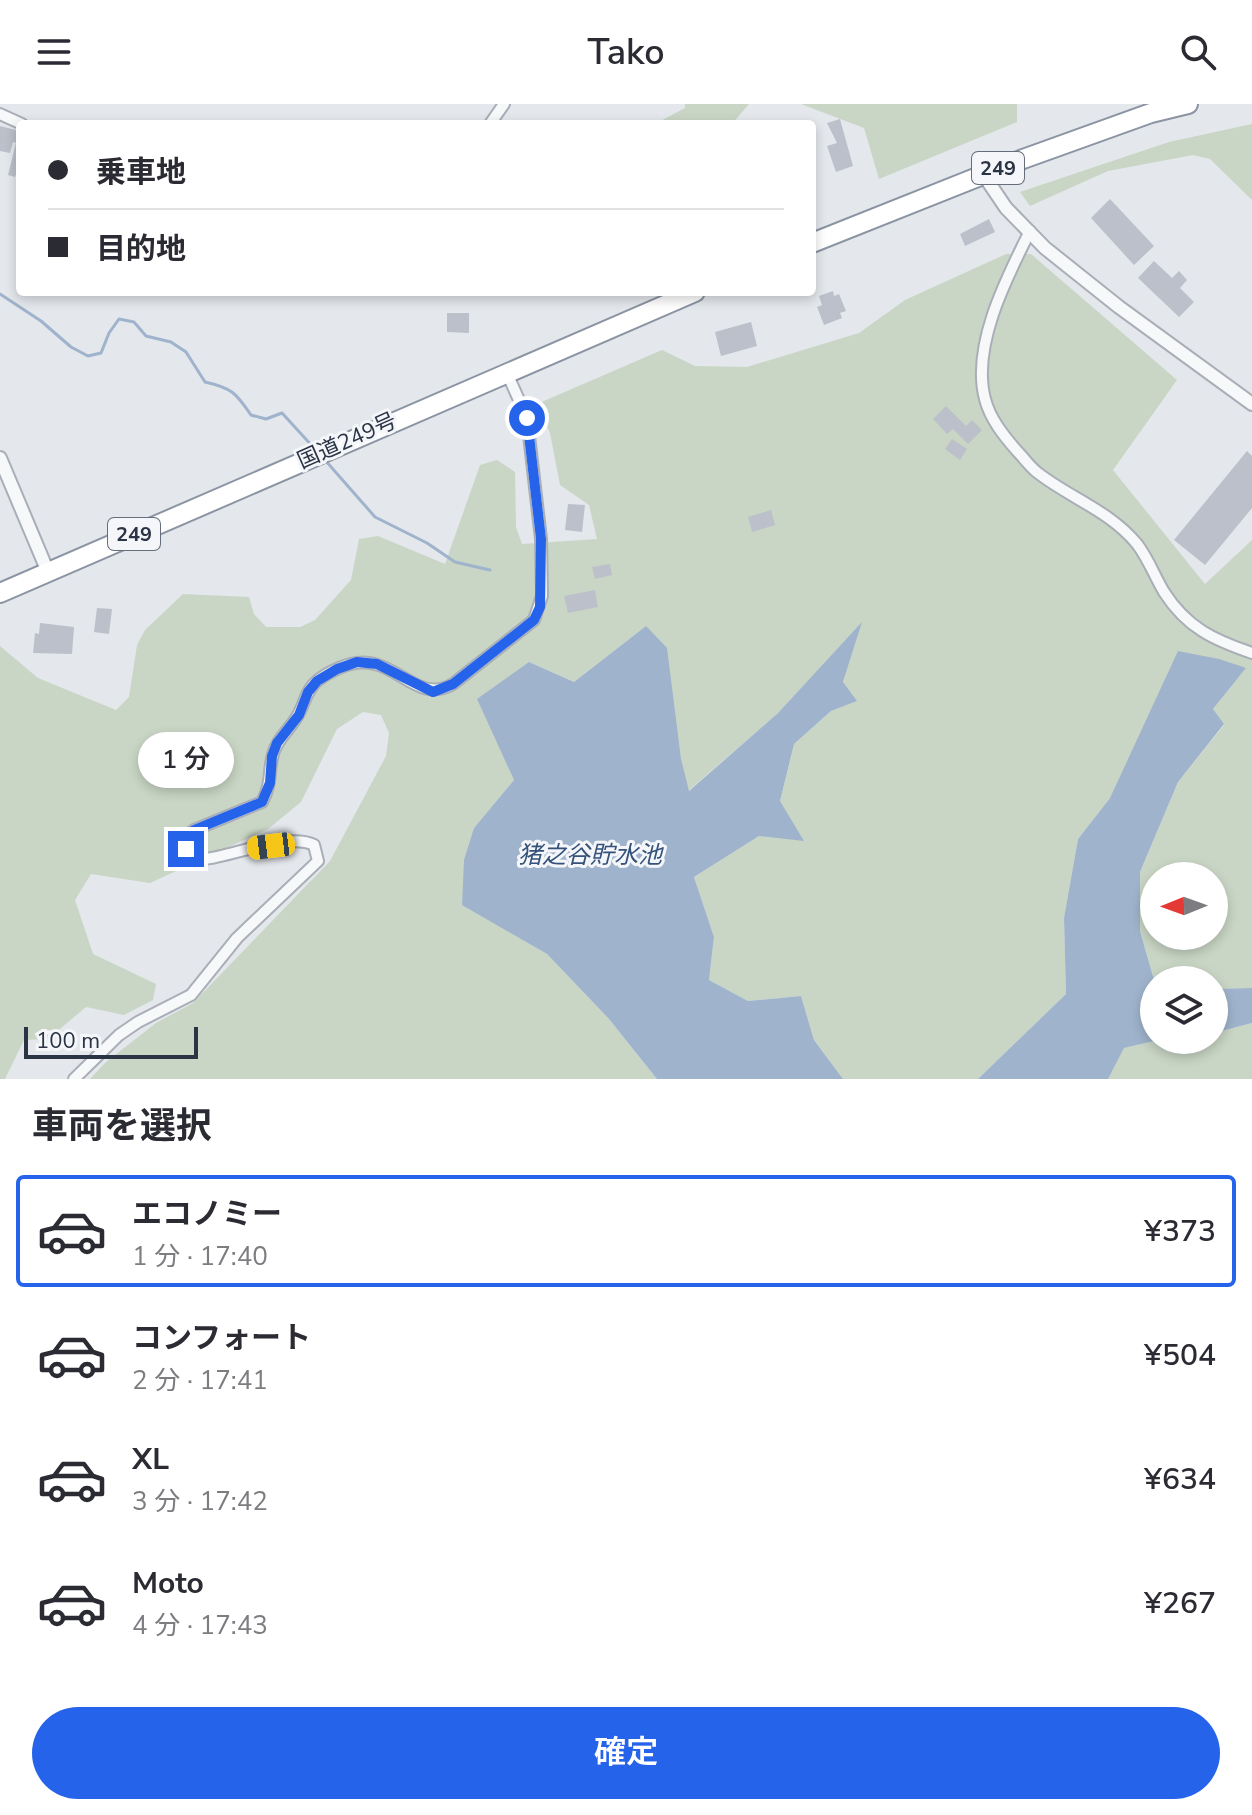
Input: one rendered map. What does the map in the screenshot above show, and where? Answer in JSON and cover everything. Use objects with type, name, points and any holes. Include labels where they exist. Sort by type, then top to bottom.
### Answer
[{"type":"highway","name":"249","points":[[816,241],[983,174],[1151,113],[1188,104]]},
{"type":"highway","name":"国道249号","points":[[0,593],[506,371],[685,296]]},
{"type":"street","points":[[983,174],[1006,208],[1045,248],[1119,307],[1252,404]]},
{"type":"street","points":[[1030,231],[998,296],[984,356],[984,397],[991,415],[1005,437],[1035,471],[1102,512],[1137,544],[1166,595],[1186,620],[1210,638],[1252,653]]},
{"type":"street","points":[[74,1079],[119,1035],[191,995],[237,938],[318,861],[314,845],[306,841],[290,840],[205,859],[186,849],[185,844],[185,837],[194,830],[262,802],[270,783],[272,756],[277,743],[299,715],[308,692],[317,681],[357,662],[377,664],[427,691],[438,691],[453,684],[534,620],[542,596],[541,539],[527,418],[506,371]]},
{"type":"street","points":[[0,458],[48,572]]},
{"type":"green space","points":[[685,104],[749,104],[735,120],[662,120],[685,108]]},
{"type":"green space","points":[[801,104],[1017,104],[1017,122],[879,179],[864,128]]},
{"type":"green space","points":[[1252,124],[1252,200],[1210,159],[1193,155],[1108,171],[1030,206],[1020,192],[1169,142]]},
{"type":"green space","points":[[1006,254],[1031,254],[1177,380],[1113,470],[1205,584],[1252,540],[1252,988],[1228,989],[1228,966],[1150,966],[1145,950],[1228,950],[1228,862],[1144,862],[1178,782],[1224,725],[1213,709],[1246,668],[1110,798],[1078,839],[1064,918],[1066,994],[978,1079],[843,1079],[814,1040],[801,996],[748,1001],[709,980],[714,937],[694,877],[759,836],[780,801],[794,744],[831,711],[856,701],[843,682],[861,624],[778,713],[688,791],[646,626],[574,682],[529,662],[499,744],[514,780],[474,828],[462,904],[547,954],[609,1019],[657,1079],[90,1079],[106,1062],[156,1023],[193,1003],[330,861],[386,756],[389,733],[381,715],[363,712],[337,729],[301,802],[268,829],[150,883],[91,874],[75,900],[93,954],[156,984],[153,1000],[124,1015],[86,1007],[48,1039],[24,1040],[5,1079],[0,1079],[0,646],[38,678],[116,710],[129,697],[137,645],[145,630],[183,594],[249,597],[254,614],[266,627],[300,627],[315,620],[351,580],[359,539],[378,536],[445,564],[480,465],[497,460],[515,472],[516,527],[522,544],[597,539],[589,505],[560,485],[550,433],[537,404],[662,350],[695,366],[747,367],[859,333],[905,300]]},
{"type":"green space","points":[[1252,1023],[1252,1079],[1108,1079],[1123,1048],[1140,1044],[1140,1054],[1228,1054],[1228,1029]]},
{"type":"water","name":"猪之谷貯水池","points":[[862,622],[843,682],[857,701],[831,711],[794,744],[780,801],[804,841],[759,836],[694,877],[714,937],[709,980],[748,1001],[801,996],[814,1040],[843,1079],[657,1079],[609,1019],[547,954],[462,905],[464,860],[474,828],[514,780],[477,699],[529,662],[574,682],[646,626],[667,648],[681,759],[689,791],[778,713]]},
{"type":"water","points":[[1178,651],[1246,668],[1213,709],[1224,724],[1178,782],[1144,862],[1140,862],[1140,950],[1145,950],[1150,966],[1140,966],[1140,1044],[1124,1048],[1108,1079],[978,1079],[1066,994],[1064,918],[1078,839],[1110,798]]},
{"type":"water","points":[[1252,988],[1252,1023],[1228,1029],[1228,989]]},
{"type":"building","points":[[840,119],[853,166],[836,172],[827,146],[837,143],[827,123]]},
{"type":"building","points":[[0,126],[16,130],[16,143],[13,142],[10,153],[0,151]]},
{"type":"building","points":[[16,143],[16,174],[15,177],[8,175]]},
{"type":"building","points":[[1110,199],[1154,246],[1134,265],[1091,218]]},
{"type":"building","points":[[989,219],[995,232],[965,246],[960,234]]},
{"type":"building","points":[[1154,261],[1172,278],[1179,271],[1187,280],[1180,288],[1194,302],[1179,317],[1138,278]]},
{"type":"building","points":[[833,291],[834,296],[839,294],[846,311],[840,313],[842,318],[824,325],[817,307],[822,305],[819,296]]},
{"type":"building","points":[[447,313],[469,313],[469,333],[447,332]]},
{"type":"building","points":[[751,322],[757,346],[721,356],[715,332]]},
{"type":"building","points":[[946,406],[966,426],[972,420],[982,430],[968,444],[953,429],[947,434],[933,419]]},
{"type":"building","points":[[952,439],[967,449],[960,460],[945,449]]},
{"type":"building","points":[[1247,451],[1252,456],[1252,508],[1205,565],[1174,540]]},
{"type":"building","points":[[568,504],[585,505],[582,532],[565,530]]},
{"type":"building","points":[[771,510],[775,525],[752,532],[748,517]]},
{"type":"building","points":[[610,564],[612,575],[595,579],[592,567]]},
{"type":"building","points":[[595,590],[598,607],[568,613],[564,596]]},
{"type":"building","points":[[97,608],[112,609],[109,634],[94,632]]},
{"type":"building","points":[[40,623],[74,627],[72,654],[33,653],[35,633],[39,634]]},
{"type":"waterway","points":[[0,294],[41,321],[71,347],[88,356],[101,353],[119,319],[134,322],[146,336],[171,342],[186,352],[205,382],[232,392],[251,415],[266,419],[282,413],[314,448]]},
{"type":"waterway","points":[[325,460],[375,517],[427,543],[455,562],[490,570]]},
{"type":"route","points":[[186,849],[185,837],[194,830],[262,802],[270,783],[272,756],[277,743],[299,715],[308,692],[317,681],[357,662],[377,664],[427,691],[438,691],[453,684],[534,620],[542,596],[541,539],[527,418]]}]
